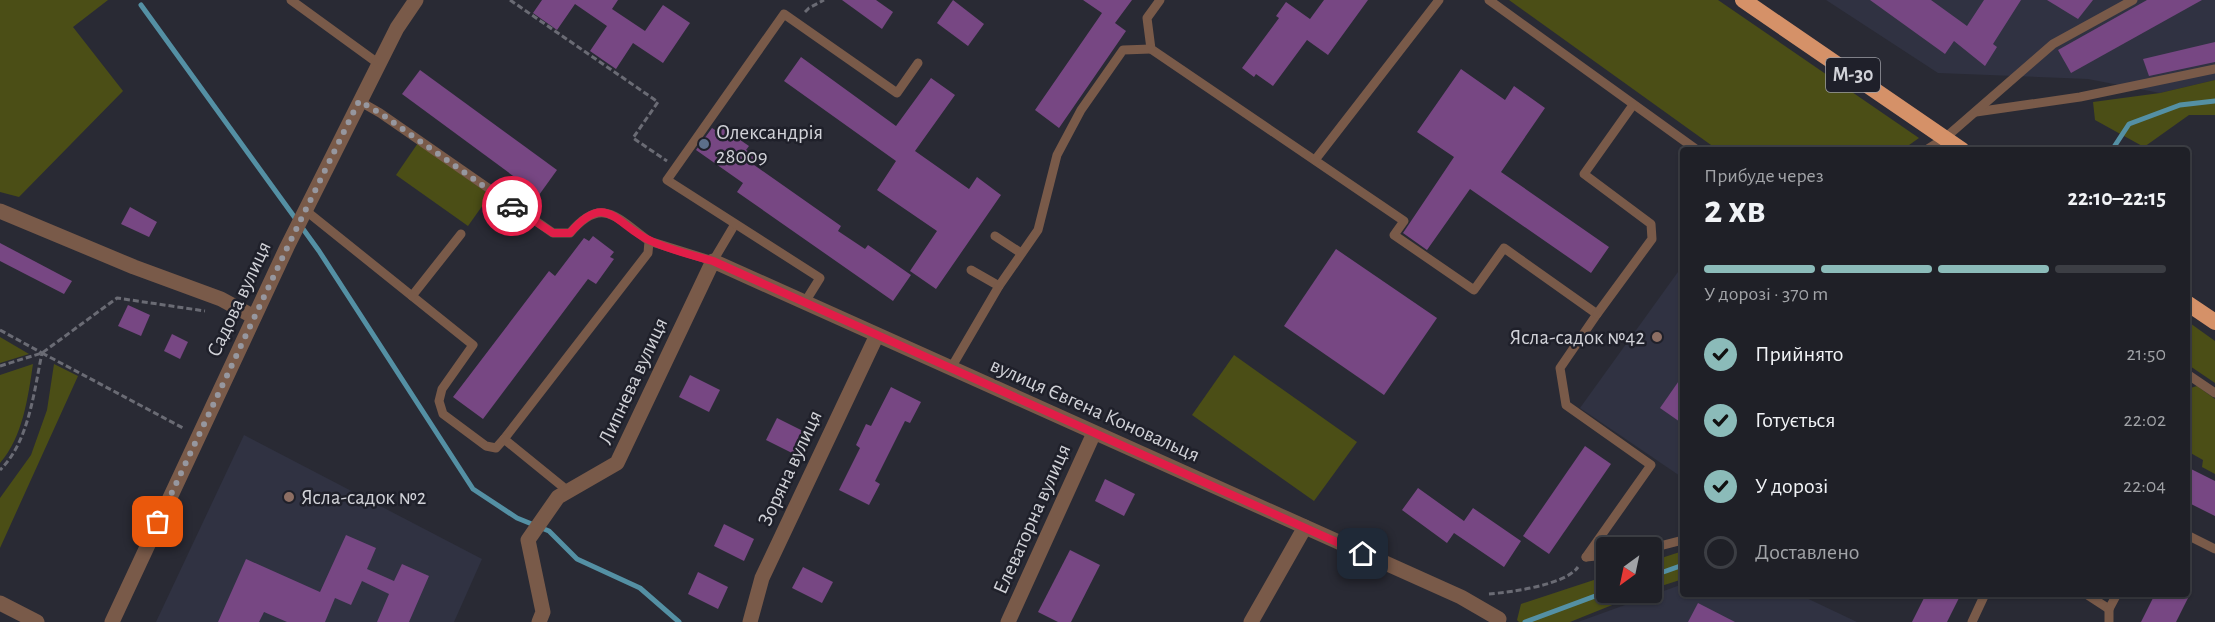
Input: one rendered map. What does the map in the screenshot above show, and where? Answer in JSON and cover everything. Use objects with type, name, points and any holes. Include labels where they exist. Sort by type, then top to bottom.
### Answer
[{"type":"highway","name":"М-30","points":[[1743,0],[1958,147]]},
{"type":"highway","points":[[2190,305],[2215,322]]},
{"type":"street","name":"Садова вулиця","points":[[112,622],[304,213],[378,64],[414,1]]},
{"type":"street","points":[[0,211],[134,267],[221,299],[254,317]]},
{"type":"street","name":"вулиця Євгена Коновальця","points":[[713,261],[1461,597],[1499,619]]},
{"type":"street","name":"Липнева вулиця","points":[[539,622],[543,612],[528,540],[563,494],[617,463],[713,261]]},
{"type":"street","name":"Зоряна вулиця","points":[[750,622],[762,578],[877,335]]},
{"type":"street","name":"Елеваторна вулиця","points":[[1008,622],[1094,433]]},
{"type":"street","points":[[1251,622],[1305,528]]},
{"type":"street","points":[[0,603],[38,622]]},
{"type":"lane","points":[[291,0],[378,64]]},
{"type":"lane","points":[[1151,49],[1147,18],[1160,0]]},
{"type":"lane","points":[[1315,160],[1439,0]]},
{"type":"lane","points":[[1490,0],[1693,147]]},
{"type":"lane","points":[[1931,147],[1976,112],[2053,44],[2133,0]]},
{"type":"lane","points":[[805,302],[820,278],[667,180],[784,14],[897,93],[918,63]]},
{"type":"lane","points":[[951,368],[999,286],[1038,230],[1057,155],[1081,110],[1123,50],[1151,49],[1315,160],[1404,221],[1394,235],[1474,290],[1504,248],[1597,314]]},
{"type":"lane","points":[[1976,112],[2080,97],[2215,69]]},
{"type":"lane","points":[[359,101],[380,113],[553,233],[570,233],[582,219],[597,212],[611,213],[649,241],[713,261],[735,224]]},
{"type":"lane","points":[[1586,557],[1651,465],[1566,405],[1560,368],[1652,238],[1652,224],[1584,174],[1633,105]]},
{"type":"lane","points":[[304,213],[474,345],[442,389],[439,401],[443,414],[486,446],[496,448],[648,253],[649,241]]},
{"type":"lane","points":[[412,296],[461,234]]},
{"type":"lane","points":[[995,236],[1022,253]]},
{"type":"lane","points":[[971,270],[999,286]]},
{"type":"lane","points":[[2190,376],[2215,393]]},
{"type":"lane","points":[[504,439],[563,494]]},
{"type":"lane","points":[[2190,536],[2215,549]]},
{"type":"lane","points":[[1662,545],[1680,541]]},
{"type":"lane","points":[[1586,557],[1596,556]]},
{"type":"lane","points":[[1972,622],[1984,597]]},
{"type":"lane","points":[[2091,597],[2109,609]]},
{"type":"lane","points":[[2109,622],[2109,609],[2115,597]]},
{"type":"path","points":[[510,0],[658,102],[633,138],[676,167]]},
{"type":"path","points":[[796,23],[809,8],[824,0]]},
{"type":"path","points":[[0,366],[42,353],[117,298],[209,312]]},
{"type":"path","points":[[0,330],[183,428]]},
{"type":"path","points":[[0,470],[8,462],[23,433],[42,353]]},
{"type":"path","points":[[1461,597],[1524,590],[1573,574],[1586,557]]},
{"type":"shaded area","points":[[0,0],[108,0],[73,27],[123,91],[19,197],[0,192]]},
{"type":"shaded area","points":[[1509,0],[1718,0],[1919,138],[1906,147],[1714,147]]},
{"type":"shaded area","points":[[1826,0],[2215,0],[2215,80],[2160,93],[2088,79],[1938,73]]},
{"type":"shaded area","points":[[2215,80],[2215,115],[2189,115],[2144,147],[2095,120],[2093,102],[2160,93]]},
{"type":"shaded area","points":[[418,143],[490,195],[468,226],[396,175]]},
{"type":"shaded area","name":"Ясла-садок №42","points":[[1680,269],[1680,476],[1580,408]]},
{"type":"shaded area","points":[[2190,323],[2215,341],[2215,383],[2190,366]]},
{"type":"shaded area","points":[[0,337],[29,354],[0,363]]},
{"type":"shaded area","points":[[1234,355],[1357,442],[1314,501],[1192,415]]},
{"type":"shaded area","points":[[33,364],[19,429],[8,453],[0,463],[0,375]]},
{"type":"shaded area","points":[[54,364],[78,376],[0,548],[0,498],[31,455],[47,410]]},
{"type":"shaded area","points":[[2197,386],[2215,399],[2215,474],[2202,467],[2203,460],[2190,453],[2190,388]]},
{"type":"shaded area","name":"Ясла-садок №2","points":[[244,435],[482,559],[454,622],[156,622]]},
{"type":"shaded area","points":[[1680,552],[1680,580],[1662,586],[1662,558]]},
{"type":"shaded area","points":[[1596,579],[1596,603],[1617,603],[1570,622],[1519,622],[1517,620],[1521,604]]},
{"type":"shaded area","points":[[1680,585],[1680,597],[1804,597],[1857,622],[1578,622],[1630,603],[1662,603],[1662,592]]},
{"type":"building","points":[[542,0],[618,0],[612,9],[645,31],[663,5],[690,23],[663,63],[633,43],[616,69],[590,51],[607,26],[575,4],[557,30],[533,13]]},
{"type":"building","points":[[842,0],[876,0],[893,12],[882,29]]},
{"type":"building","points":[[953,0],[984,24],[968,46],[937,23]]},
{"type":"building","points":[[1083,0],[1132,0],[1115,23],[1126,31],[1059,128],[1035,110],[1102,13]]},
{"type":"building","points":[[1324,0],[1368,0],[1328,55],[1307,40],[1273,86],[1256,74],[1254,77],[1242,68],[1279,18],[1276,16],[1286,2],[1310,19]]},
{"type":"building","points":[[1870,0],[1931,0],[1967,26],[1984,0],[2021,0],[1993,44],[1997,47],[1985,66],[1954,41],[1945,54]]},
{"type":"building","points":[[2047,0],[2093,0],[2078,19]]},
{"type":"building","points":[[2147,0],[2202,0],[2071,73],[2058,50]]},
{"type":"building","points":[[2215,42],[2215,62],[2149,76],[2143,59]]},
{"type":"building","points":[[801,57],[896,126],[931,78],[955,95],[915,151],[969,189],[977,177],[1001,195],[936,289],[910,271],[937,231],[877,190],[896,161],[784,81]]},
{"type":"building","points":[[1461,69],[1505,100],[1514,86],[1545,108],[1501,172],[1609,247],[1591,273],[1470,189],[1427,250],[1403,233],[1454,157],[1417,132]]},
{"type":"building","points":[[420,70],[557,170],[539,195],[402,94]]},
{"type":"building","points":[[721,127],[749,146],[746,150],[759,158],[754,165],[841,226],[838,231],[865,249],[868,245],[911,275],[893,301],[737,192],[743,183],[696,150],[712,128],[718,132]]},
{"type":"building","points":[[130,207],[157,222],[149,237],[121,224]]},
{"type":"building","points":[[593,236],[614,252],[610,257],[614,259],[596,284],[588,279],[483,419],[453,397],[549,271],[555,276],[584,238],[589,241]]},
{"type":"building","points":[[0,243],[72,281],[64,294],[0,261]]},
{"type":"building","points":[[1336,249],[1437,318],[1384,395],[1284,326]]},
{"type":"building","points":[[128,305],[150,315],[141,336],[118,326]]},
{"type":"building","points":[[172,334],[188,342],[180,359],[164,351]]},
{"type":"building","points":[[690,375],[720,390],[709,412],[679,397]]},
{"type":"building","points":[[1680,379],[1680,422],[1660,408]]},
{"type":"building","points":[[891,387],[921,402],[910,423],[905,421],[875,481],[880,484],[869,505],[839,490],[860,448],[856,445],[866,424],[871,426]]},
{"type":"building","points":[[777,418],[807,433],[796,455],[766,440]]},
{"type":"building","points":[[1585,446],[1611,464],[1549,554],[1523,536]]},
{"type":"building","points":[[2190,468],[2215,481],[2215,516],[2190,504]]},
{"type":"building","points":[[1105,479],[1135,494],[1124,516],[1095,501]]},
{"type":"building","points":[[1418,488],[1464,521],[1473,508],[1521,541],[1504,567],[1454,533],[1447,543],[1402,510]]},
{"type":"building","points":[[724,524],[754,539],[744,561],[714,546]]},
{"type":"building","points":[[346,535],[376,548],[367,569],[394,581],[402,564],[429,576],[409,622],[377,622],[389,594],[362,581],[351,605],[335,598],[325,622],[287,622],[264,612],[259,622],[218,622],[246,559],[320,592]]},
{"type":"building","points":[[1070,550],[1100,565],[1071,622],[1058,622],[1038,612]]},
{"type":"building","points":[[803,567],[833,582],[822,603],[792,588]]},
{"type":"building","points":[[698,572],[728,587],[718,609],[688,594]]},
{"type":"building","points":[[1924,597],[1960,597],[1947,622],[1912,622]]},
{"type":"building","points":[[2154,597],[2188,597],[2176,622],[2141,622]]},
{"type":"building","points":[[1698,603],[1735,622],[1688,622]]},
{"type":"waterway","points":[[141,5],[319,251],[473,489],[517,518],[549,531],[577,559],[640,588],[679,622]]},
{"type":"waterway","points":[[2114,147],[2129,124],[2180,105],[2215,101]]},
{"type":"waterway","points":[[1662,572],[1680,566]]},
{"type":"waterway","points":[[1525,622],[1596,596]]},
{"type":"way so far","points":[[158,522],[359,101],[380,113],[512,206]]},
{"type":"place","name":"Олександрія 28009","points":[[704,144]]},
{"type":"place","name":"Ясла-садок №42","points":[[1657,337]]},
{"type":"place","name":"Ясла-садок №2","points":[[289,497]]},
{"type":"route","points":[[512,206],[553,233],[570,233],[582,219],[597,212],[611,213],[649,241],[713,261],[1363,554]]}]
